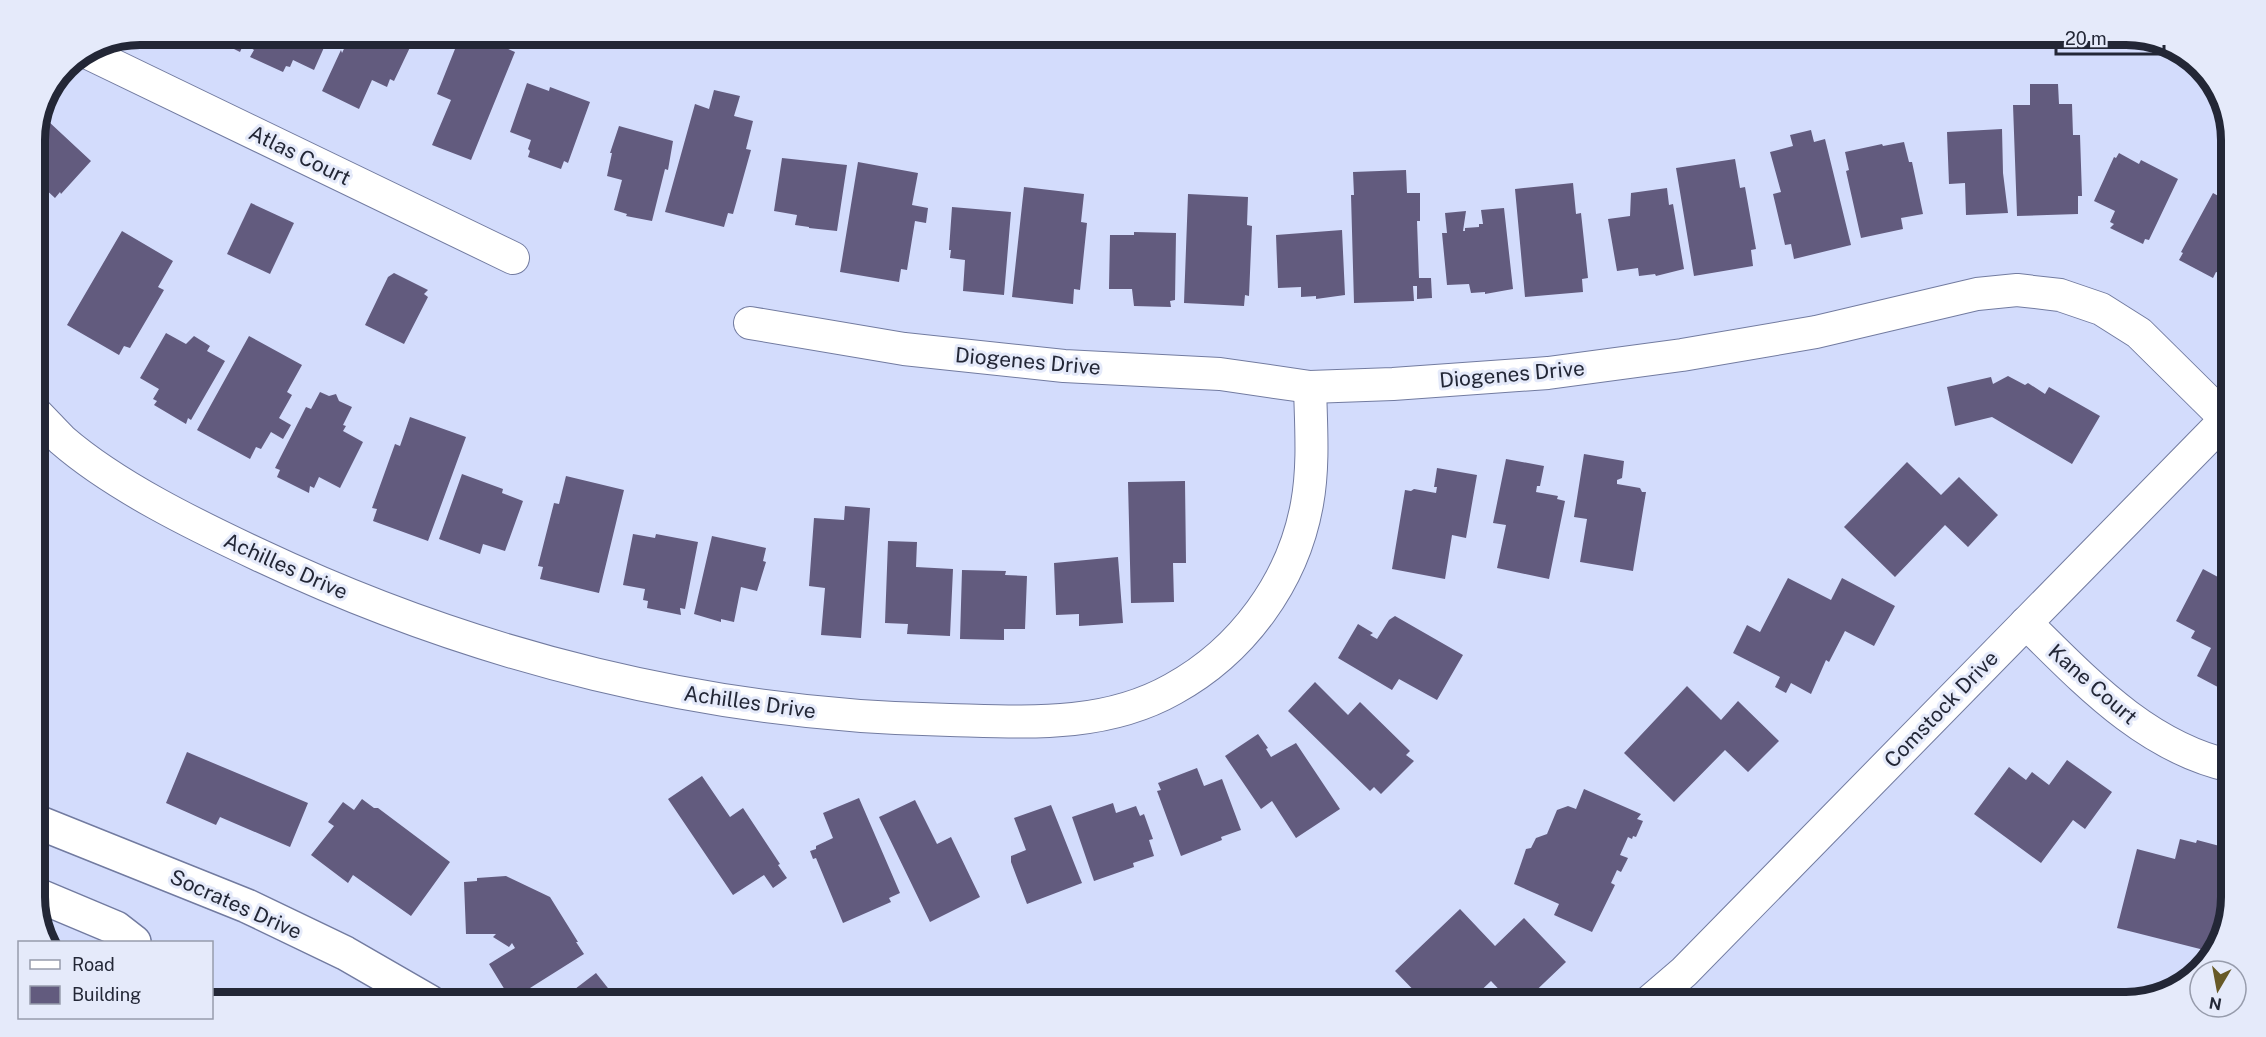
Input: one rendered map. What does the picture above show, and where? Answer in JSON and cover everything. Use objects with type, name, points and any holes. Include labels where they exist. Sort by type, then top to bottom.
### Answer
[{"type":"street","name":"Atlas Court","points":[[95,56],[513,258]]},
{"type":"street","name":"Diogenes Drive","points":[[750,323],[904,349],[1065,366],[1220,374],[1310,387],[1393,384],[1548,373],[1682,356],[1816,332],[1977,294],[2017,290],[2060,296],[2100,309],[2139,333],[2221,409]]},
{"type":"street","name":"Achilles Drive","points":[[45,422],[63,440],[112,477],[215,534],[317,582],[421,623],[538,660],[659,689],[770,707],[893,719],[1027,722],[1083,719],[1129,709],[1172,690],[1199,672],[1244,634],[1274,592],[1294,550],[1301,528],[1307,505],[1311,461],[1310,387]]},
{"type":"street","name":"Comstock Drive","points":[[1660,992],[1690,966],[2221,423]]},
{"type":"street","name":"Kane Court","points":[[2026,623],[2088,685],[2120,712],[2168,742],[2221,762]]},
{"type":"street","name":"Socrates Drive","points":[[45,825],[247,906],[345,953],[413,992]]},
{"type":"street","points":[[45,898],[116,928],[133,941]]},
{"type":"building","points":[[226,45],[243,45],[240,52]]},
{"type":"building","points":[[252,45],[325,45],[314,70],[293,60],[290,67],[286,66],[283,72],[250,57],[254,50],[251,48]]},
{"type":"building","points":[[346,45],[411,45],[394,81],[390,79],[387,87],[372,80],[359,109],[322,91],[341,50],[342,53]]},
{"type":"building","points":[[457,45],[499,45],[515,52],[471,160],[432,145],[451,100],[437,94]]},
{"type":"building","points":[[527,83],[549,91],[550,87],[590,102],[568,163],[564,161],[561,169],[528,157],[531,140],[510,132]]},
{"type":"building","points":[[2030,84],[2058,84],[2059,104],[2072,104],[2073,135],[2080,135],[2082,196],[2078,196],[2078,214],[2017,216],[2013,105],[2030,105]]},
{"type":"building","points":[[714,90],[740,96],[734,116],[753,121],[746,149],[751,150],[733,214],[728,213],[724,227],[665,212],[695,104],[709,109]]},
{"type":"building","points":[[47,122],[91,161],[55,198],[45,189]]},
{"type":"building","points":[[619,126],[673,141],[668,170],[665,169],[652,221],[626,216],[627,214],[614,210],[622,180],[607,176],[612,153],[610,153]]},
{"type":"building","points":[[2002,129],[2003,173],[2008,213],[1966,215],[1965,183],[1949,184],[1947,132]]},
{"type":"building","points":[[1811,130],[1814,142],[1825,139],[1851,245],[1794,259],[1791,244],[1785,245],[1773,194],[1781,192],[1770,152],[1793,146],[1790,135]]},
{"type":"building","points":[[1904,142],[1909,162],[1912,162],[1923,214],[1901,218],[1903,229],[1861,238],[1846,171],[1849,170],[1845,152]]},
{"type":"building","points":[[2119,153],[2139,164],[2141,160],[2178,179],[2149,240],[2145,239],[2143,244],[2110,228],[2114,224],[2110,222],[2115,211],[2094,201],[2114,157],[2116,158]]},
{"type":"building","points":[[782,158],[847,165],[837,231],[795,225],[797,215],[774,211]]},
{"type":"building","points":[[1735,159],[1740,188],[1745,187],[1756,249],[1751,250],[1753,266],[1694,276],[1676,168]]},
{"type":"building","points":[[858,162],[918,173],[912,205],[928,208],[926,223],[915,221],[907,270],[901,269],[899,282],[840,272]]},
{"type":"building","points":[[1406,170],[1407,193],[1420,193],[1420,221],[1417,221],[1419,278],[1431,278],[1432,298],[1417,299],[1417,286],[1413,286],[1414,301],[1354,303],[1351,195],[1354,195],[1353,172]]},
{"type":"building","points":[[1573,183],[1576,214],[1581,213],[1588,278],[1582,279],[1583,292],[1525,297],[1515,189]]},
{"type":"building","points":[[1024,187],[1084,194],[1081,222],[1087,223],[1080,290],[1074,289],[1073,304],[1012,297]]},
{"type":"building","points":[[1667,188],[1669,205],[1673,204],[1684,269],[1656,276],[1655,274],[1639,276],[1638,268],[1617,271],[1608,219],[1630,216],[1631,193]]},
{"type":"building","points":[[2213,193],[2221,197],[2220,273],[2216,272],[2213,278],[2179,260],[2183,253],[2181,252]]},
{"type":"building","points":[[1188,194],[1248,197],[1247,225],[1252,226],[1249,296],[1245,295],[1244,306],[1184,303]]},
{"type":"building","points":[[251,203],[294,223],[270,274],[227,254]]},
{"type":"building","points":[[952,207],[1011,212],[1004,295],[963,291],[965,260],[950,258]]},
{"type":"building","points":[[1504,208],[1513,289],[1485,294],[1485,292],[1471,293],[1469,284],[1447,285],[1442,233],[1447,233],[1445,213],[1466,211],[1463,231],[1465,231],[1465,228],[1479,227],[1479,224],[1483,224],[1481,210]]},
{"type":"building","points":[[1342,230],[1345,295],[1316,299],[1316,296],[1301,297],[1301,287],[1278,288],[1276,235]]},
{"type":"building","points":[[122,231],[173,261],[158,287],[164,290],[130,348],[124,346],[119,355],[67,325]]},
{"type":"building","points":[[1134,232],[1176,233],[1175,300],[1170,301],[1171,307],[1134,306],[1132,289],[1109,289],[1110,235],[1134,235]]},
{"type":"building","points":[[394,273],[428,290],[424,294],[428,297],[404,344],[365,325],[388,277]]},
{"type":"building","points":[[166,333],[186,344],[194,336],[210,346],[207,351],[225,361],[191,420],[188,418],[186,424],[154,405],[157,401],[153,399],[159,389],[140,378]]},
{"type":"building","points":[[249,336],[302,365],[287,392],[292,395],[279,418],[291,425],[283,439],[271,432],[261,449],[256,447],[250,459],[197,430]]},
{"type":"building","points":[[2008,376],[2025,385],[2028,383],[2045,394],[2049,387],[2100,416],[2072,464],[1992,417],[1955,426],[1947,387],[1991,377],[1993,384]]},
{"type":"building","points":[[320,392],[329,396],[336,394],[339,401],[352,407],[343,425],[346,426],[343,431],[363,442],[340,488],[319,477],[314,488],[310,486],[309,493],[277,477],[280,470],[275,468],[306,407],[311,409]]},
{"type":"building","points":[[410,417],[466,437],[428,541],[373,521],[377,509],[372,508],[395,444],[400,446]]},
{"type":"building","points":[[1584,454],[1624,461],[1622,478],[1617,480],[1617,484],[1640,488],[1642,492],[1646,492],[1633,571],[1580,562],[1587,519],[1574,517]]},
{"type":"building","points":[[1506,459],[1544,466],[1540,486],[1537,486],[1536,492],[1558,496],[1557,499],[1565,501],[1549,579],[1497,568],[1506,525],[1493,523]]},
{"type":"building","points":[[1907,462],[1941,495],[1959,477],[1998,515],[1968,547],[1945,525],[1895,577],[1844,527]]},
{"type":"building","points":[[1437,468],[1477,475],[1466,538],[1452,535],[1445,579],[1392,569],[1405,490],[1414,489],[1436,493],[1437,487],[1434,487]]},
{"type":"building","points":[[462,474],[503,489],[502,493],[523,501],[505,551],[483,544],[480,554],[439,539]]},
{"type":"building","points":[[566,476],[624,490],[599,593],[540,579],[543,567],[538,566],[554,503],[559,504]]},
{"type":"building","points":[[1185,481],[1186,563],[1173,563],[1174,602],[1131,603],[1128,482]]},
{"type":"building","points":[[845,506],[870,508],[861,638],[821,635],[825,588],[809,586],[814,518],[844,520]]},
{"type":"building","points":[[633,534],[655,538],[656,534],[698,542],[685,609],[680,608],[681,615],[647,608],[648,601],[643,600],[645,589],[623,585]]},
{"type":"building","points":[[712,536],[766,548],[763,561],[766,562],[757,591],[741,587],[734,622],[721,619],[721,622],[694,614]]},
{"type":"building","points":[[888,541],[917,542],[916,567],[953,569],[950,636],[907,634],[908,624],[885,623]]},
{"type":"building","points":[[1118,557],[1123,623],[1079,626],[1079,614],[1056,615],[1054,563]]},
{"type":"building","points":[[2203,569],[2221,579],[2221,689],[2197,676],[2211,648],[2191,638],[2195,631],[2176,621]]},
{"type":"building","points":[[962,570],[1006,571],[1005,575],[1027,576],[1025,629],[1004,629],[1004,640],[960,639]]},
{"type":"building","points":[[1788,578],[1831,600],[1842,578],[1895,606],[1874,646],[1845,631],[1829,662],[1826,660],[1811,694],[1791,683],[1786,693],[1775,687],[1780,677],[1733,653],[1747,625],[1760,632]]},
{"type":"building","points":[[1395,616],[1463,655],[1437,700],[1399,679],[1392,690],[1338,658],[1358,624],[1373,633],[1370,635],[1377,639],[1389,620]]},
{"type":"building","points":[[1315,682],[1348,715],[1360,702],[1410,751],[1406,755],[1414,761],[1381,794],[1374,787],[1370,791],[1288,711]]},
{"type":"building","points":[[1687,686],[1721,720],[1738,701],[1779,741],[1748,772],[1725,750],[1674,802],[1624,753]]},
{"type":"building","points":[[1258,734],[1268,748],[1266,749],[1271,757],[1296,743],[1340,809],[1296,838],[1272,801],[1261,809],[1225,756]]},
{"type":"building","points":[[187,752],[308,803],[290,847],[220,817],[216,825],[166,803]]},
{"type":"building","points":[[2067,760],[2112,792],[2085,829],[2073,820],[2041,863],[1974,814],[2009,767],[2026,780],[2032,772],[2049,785]]},
{"type":"building","points":[[1197,768],[1204,786],[1222,779],[1241,830],[1181,856],[1157,791],[1161,790],[1158,783]]},
{"type":"building","points":[[702,776],[730,817],[743,808],[787,878],[773,888],[764,875],[733,895],[668,799]]},
{"type":"building","points":[[1584,789],[1641,814],[1637,819],[1643,821],[1636,837],[1633,836],[1632,839],[1628,837],[1620,855],[1628,858],[1621,872],[1617,870],[1611,883],[1615,885],[1592,932],[1554,915],[1559,904],[1514,884],[1526,849],[1531,848],[1536,838],[1547,834],[1557,810],[1568,806],[1576,809]]},
{"type":"building","points":[[859,798],[900,893],[889,898],[891,902],[843,923],[816,858],[813,859],[810,851],[833,838],[823,813]]},
{"type":"building","points":[[362,799],[374,808],[378,808],[450,862],[411,916],[353,875],[348,883],[311,855],[334,826],[328,822],[343,802],[354,810]]},
{"type":"building","points":[[915,800],[937,844],[951,837],[980,897],[930,922],[879,817]]},
{"type":"building","points":[[1113,803],[1116,813],[1136,806],[1140,816],[1144,814],[1153,839],[1149,840],[1154,856],[1133,863],[1134,867],[1094,881],[1072,817]]},
{"type":"building","points":[[1051,805],[1082,883],[1027,904],[1011,862],[1011,856],[1026,850],[1014,818]]},
{"type":"building","points":[[2180,839],[2196,843],[2197,840],[2221,846],[2219,916],[2214,934],[2204,950],[2117,928],[2137,849],[2175,859]]},
{"type":"building","points":[[506,876],[550,897],[584,954],[524,992],[506,992],[489,964],[515,948],[512,943],[509,947],[493,937],[496,934],[466,934],[464,882],[477,881],[477,878]]},
{"type":"building","points":[[1460,909],[1495,946],[1524,918],[1566,962],[1534,992],[1501,992],[1491,981],[1479,992],[1415,992],[1395,971]]},
{"type":"building","points":[[596,973],[611,992],[571,992]]}]
